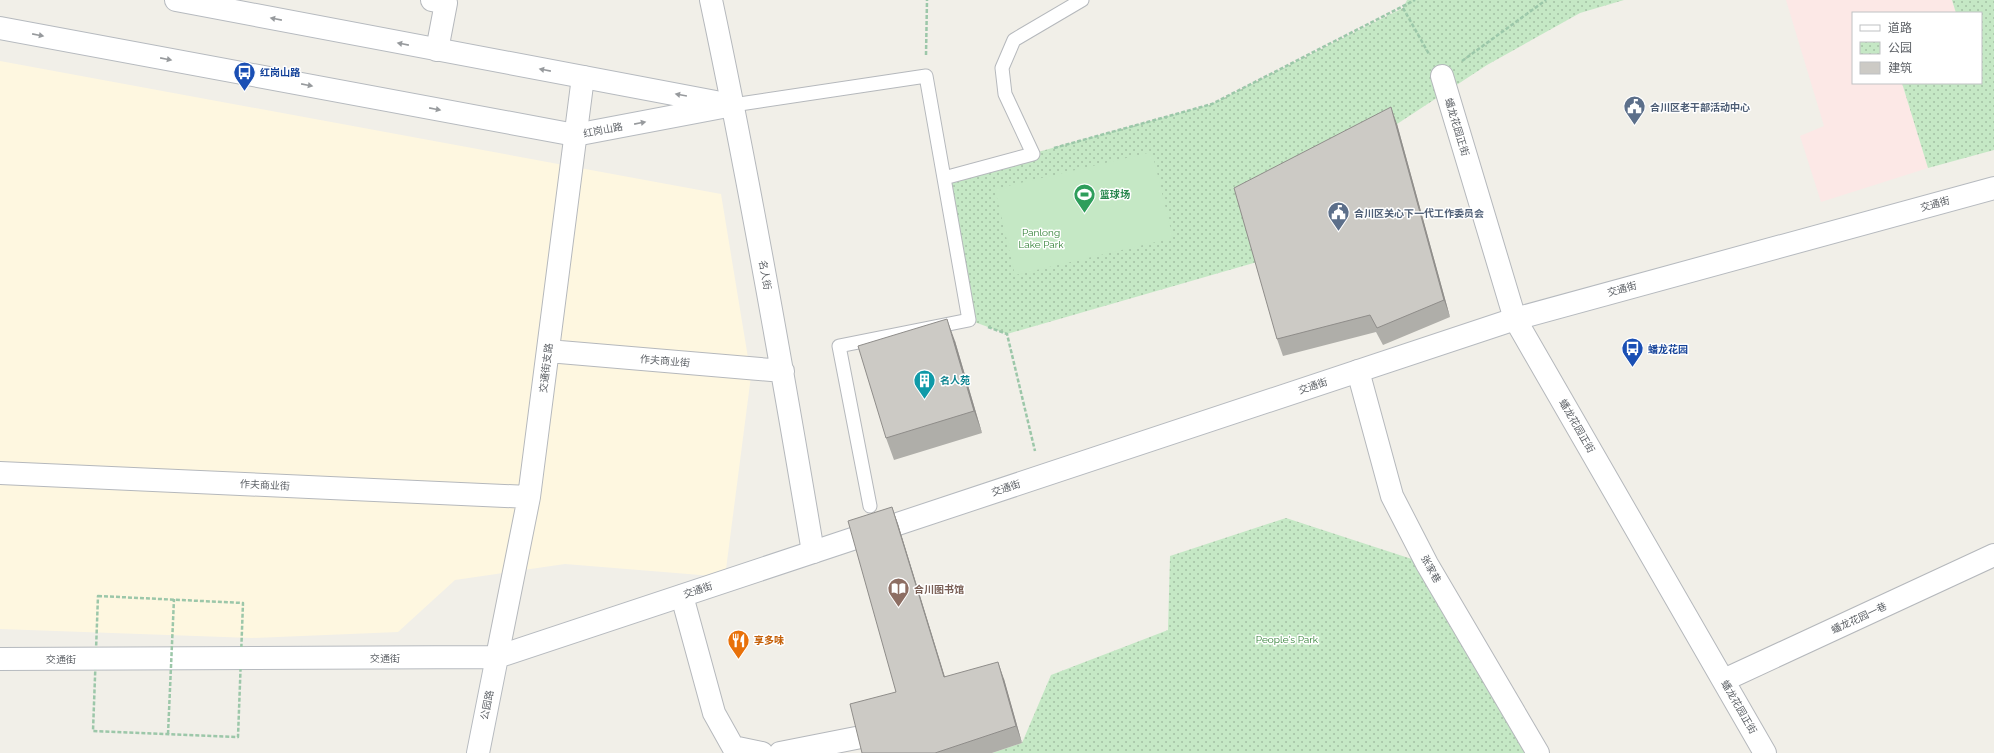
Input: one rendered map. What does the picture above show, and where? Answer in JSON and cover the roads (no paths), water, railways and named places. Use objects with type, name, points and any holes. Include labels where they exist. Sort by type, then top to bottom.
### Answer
[{"type":"street","name":"红岗山路","points":[[176,0],[733,105]]},
{"type":"street","points":[[432,0],[446,3],[437,50]]},
{"type":"street","name":"名人街","points":[[711,0],[733,105],[783,371],[813,552]]},
{"type":"street","name":"红岗山路","points":[[0,28],[575,135],[733,105]]},
{"type":"street","name":"蟠龙花园正街","points":[[1442,76],[1515,319],[1765,753]]},
{"type":"street","name":"交通街支路","points":[[497,658],[529,497],[583,77]]},
{"type":"street","name":"交通街","points":[[0,659],[497,658],[1515,319],[1994,188]]},
{"type":"street","name":"作夫商业街","points":[[548,351],[783,371]]},
{"type":"street","name":"张家巷","points":[[1358,371],[1392,496],[1427,564],[1538,753]]},
{"type":"street","name":"作夫商业街","points":[[0,473],[529,497]]},
{"type":"street","name":"蟠龙花园一巷","points":[[1724,680],[1994,555]]},
{"type":"street","points":[[682,596],[714,713],[733,748],[762,753]]},
{"type":"street","name":"公园路","points":[[478,753],[497,658]]},
{"type":"street","points":[[780,753],[862,736]]},
{"type":"lane","points":[[870,506],[839,346],[969,320],[944,178],[1033,154],[1005,94],[1002,68],[1014,40],[1082,0]]},
{"type":"lane","name":"红岗山路","points":[[733,105],[926,76],[944,178]]},
{"type":"place","name":"红岗山路","points":[[244,92]]},
{"type":"place","name":"合川区老干部活动中心","points":[[1635,126]]},
{"type":"place","name":"篮球场","points":[[1084,214]]},
{"type":"place","name":"合川区关心下一代工作委员会","points":[[1338,232]]},
{"type":"place","name":"蟠龙花园","points":[[1632,368]]},
{"type":"place","name":"名人苑","points":[[924,400]]},
{"type":"place","name":"合川图书馆","points":[[899,608]]},
{"type":"place","name":"享多味","points":[[739,660]]},
{"type":"park label","name":"Panlong Lake Park","points":[[1041,238]]},
{"type":"park label","name":"People's Park","points":[[1287,639]]}]
